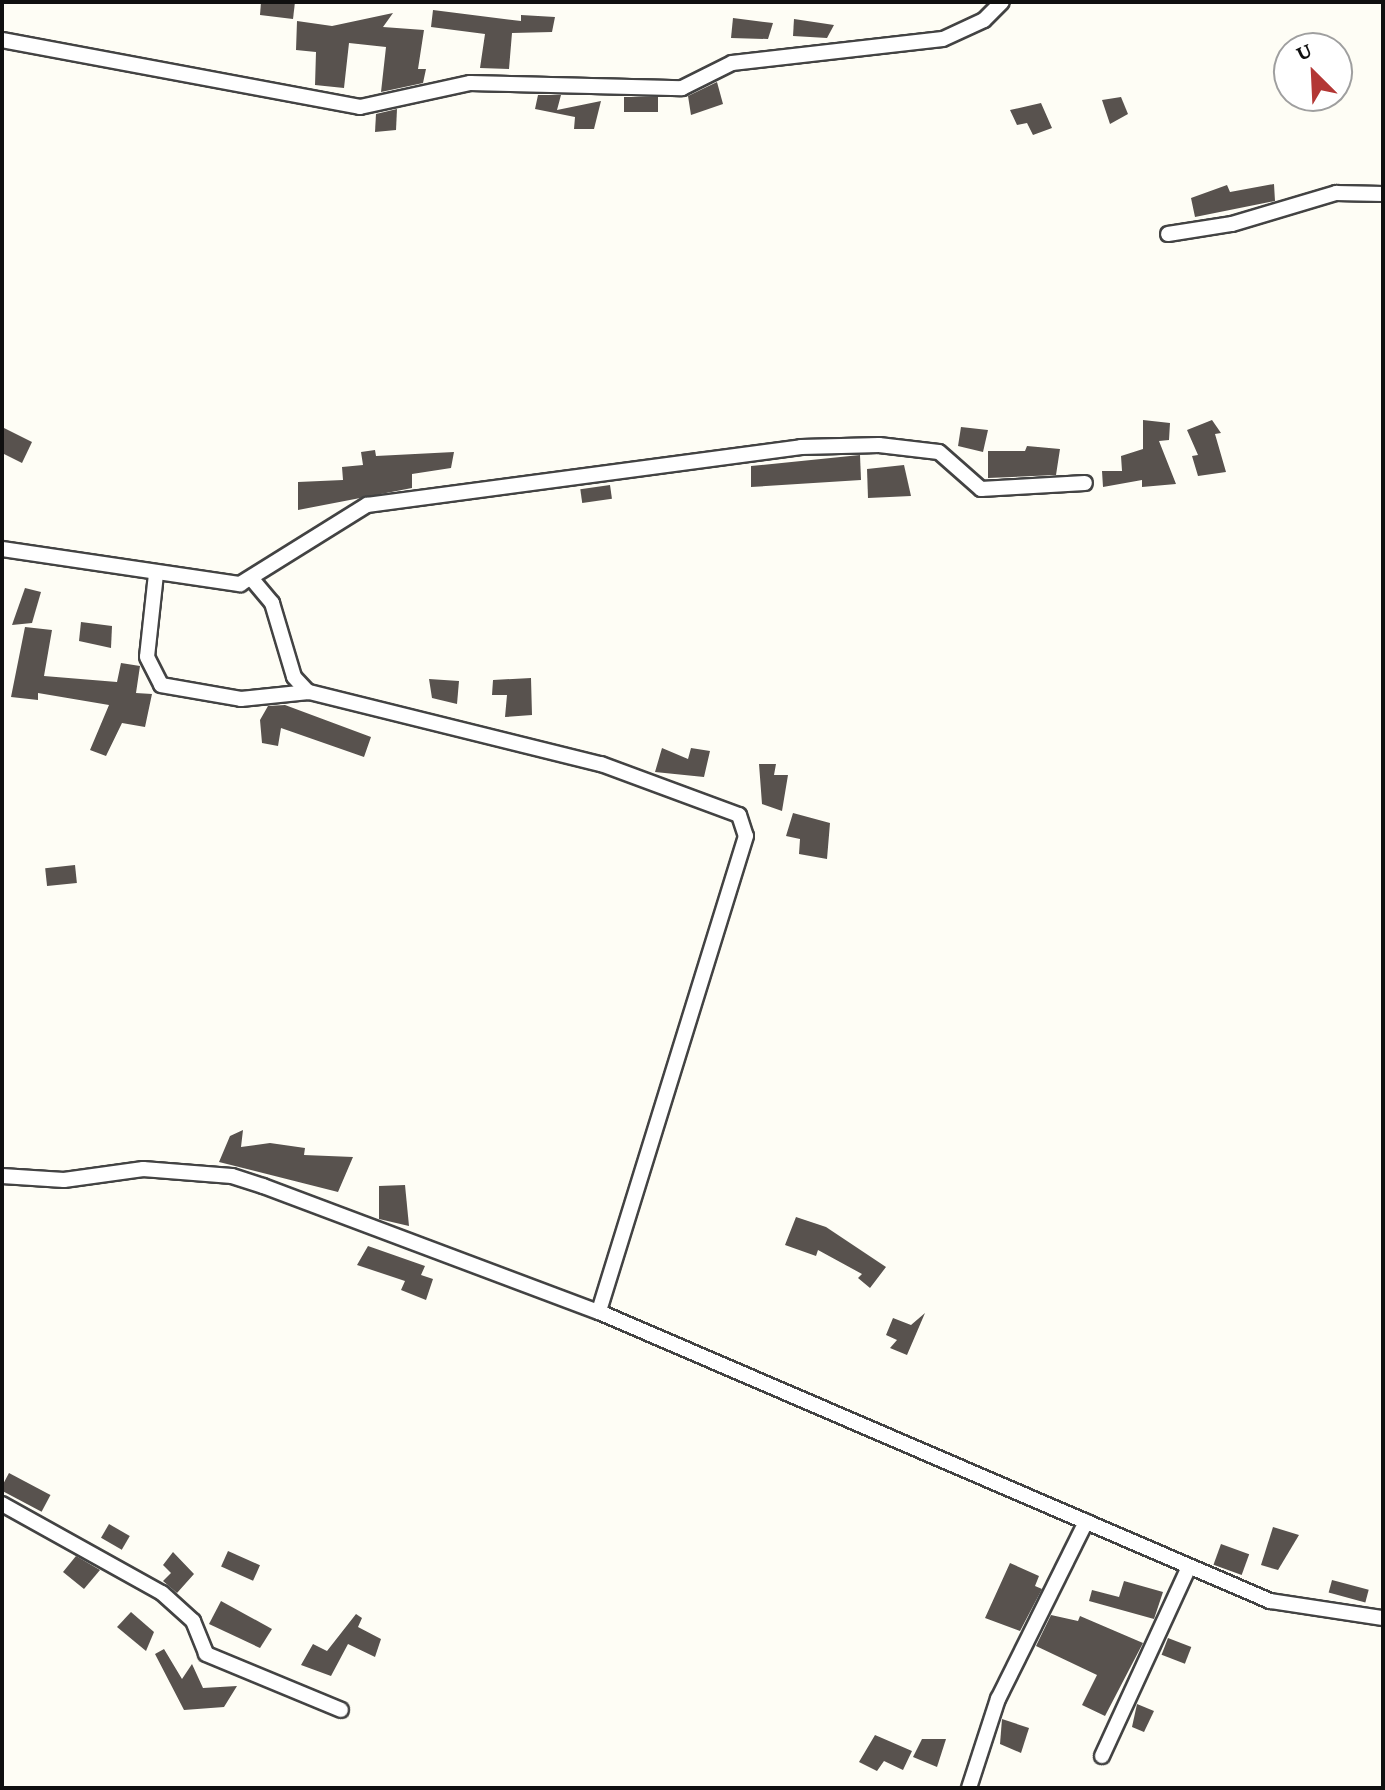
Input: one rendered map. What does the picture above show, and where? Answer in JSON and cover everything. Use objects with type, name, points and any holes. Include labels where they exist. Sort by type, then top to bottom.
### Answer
[{"type":"street","points":[[2,40],[360,107],[470,83],[682,88],[732,63],[943,39],[984,20],[1002,2]]},
{"type":"street","points":[[1168,234],[1232,224],[1336,193],[1383,194]]},
{"type":"street","points":[[2,549],[227,585],[251,578],[367,505],[783,449],[879,445],[939,452],[981,489],[1085,483]]},
{"type":"street","points":[[156,574],[147,657],[161,685],[241,699],[309,692],[601,764],[731,807],[744,825],[746,836],[599,1312]]},
{"type":"street","points":[[251,578],[272,603],[294,677],[309,692]]},
{"type":"street","points":[[2,1176],[64,1180],[143,1169],[232,1176],[599,1312],[1270,1601],[1383,1618]]},
{"type":"street","points":[[2,1183],[23,1177]]},
{"type":"street","points":[[2,1504],[158,1590],[193,1621],[206,1654],[341,1710]]},
{"type":"street","points":[[969,1788],[992,1711],[1086,1522]]},
{"type":"street","points":[[1102,1756],[1189,1567]]},
{"type":"building","points":[[261,2],[295,2],[293,19],[260,15]]},
{"type":"building","points":[[433,10],[521,21],[521,15],[555,17],[552,32],[512,33],[509,69],[480,68],[485,34],[431,27]]},
{"type":"building","points":[[393,13],[383,27],[424,30],[418,69],[426,69],[423,83],[381,92],[386,47],[349,43],[344,88],[315,85],[316,52],[296,50],[297,21],[332,26]]},
{"type":"building","points":[[733,18],[773,23],[768,39],[731,38]]},
{"type":"building","points":[[794,19],[834,25],[827,38],[793,36]]},
{"type":"building","points":[[717,82],[723,104],[691,115],[688,96]]},
{"type":"building","points":[[538,95],[561,95],[557,110],[601,101],[594,129],[574,129],[575,117],[535,109]]},
{"type":"building","points":[[624,97],[658,97],[658,112],[624,112]]},
{"type":"building","points":[[1121,97],[1128,114],[1110,124],[1102,100]]},
{"type":"building","points":[[1041,103],[1052,128],[1033,135],[1027,123],[1017,125],[1010,110]]},
{"type":"building","points":[[397,109],[396,130],[375,132],[376,114]]},
{"type":"building","points":[[1274,184],[1275,201],[1195,217],[1191,198],[1227,185],[1230,192]]},
{"type":"building","points":[[1143,420],[1170,423],[1169,440],[1159,441],[1176,484],[1142,487],[1142,480],[1103,487],[1102,471],[1122,471],[1121,456],[1143,449]]},
{"type":"building","points":[[1212,420],[1221,433],[1215,434],[1226,472],[1198,476],[1192,456],[1198,455],[1187,430]]},
{"type":"building","points":[[2,427],[32,442],[22,463],[2,453]]},
{"type":"building","points":[[961,427],[988,430],[983,452],[958,446]]},
{"type":"building","points":[[1027,446],[1060,449],[1056,475],[988,478],[988,451],[1025,451]]},
{"type":"building","points":[[375,450],[376,456],[454,452],[451,468],[412,474],[412,488],[298,510],[298,482],[343,480],[342,467],[363,465],[361,452]]},
{"type":"building","points":[[860,455],[861,480],[751,487],[751,466]]},
{"type":"building","points":[[904,465],[911,496],[868,498],[867,469]]},
{"type":"building","points":[[610,485],[612,499],[582,503],[580,489]]},
{"type":"building","points":[[25,588],[41,592],[32,623],[12,625]]},
{"type":"building","points":[[81,622],[112,626],[111,648],[79,641]]},
{"type":"building","points":[[25,627],[52,630],[44,676],[117,682],[121,663],[140,666],[136,693],[152,694],[145,727],[122,723],[106,756],[90,750],[109,705],[38,693],[38,700],[11,697]]},
{"type":"building","points":[[531,678],[532,715],[505,717],[507,695],[492,695],[493,680]]},
{"type":"building","points":[[429,679],[459,681],[457,704],[432,698]]},
{"type":"building","points":[[285,705],[371,737],[364,757],[281,728],[278,746],[262,743],[260,720],[268,706]]},
{"type":"building","points":[[662,748],[688,759],[691,748],[710,751],[704,777],[655,772]]},
{"type":"building","points":[[759,764],[776,764],[774,775],[788,775],[782,811],[762,804]]},
{"type":"building","points":[[793,813],[830,823],[827,859],[799,854],[800,839],[786,836]]},
{"type":"building","points":[[75,865],[77,883],[47,886],[45,868]]},
{"type":"building","points":[[243,1130],[241,1147],[270,1143],[305,1148],[304,1155],[353,1157],[338,1192],[219,1162],[230,1136]]},
{"type":"building","points":[[405,1185],[409,1226],[379,1219],[379,1186]]},
{"type":"building","points":[[796,1217],[826,1227],[886,1267],[870,1288],[858,1278],[862,1274],[818,1250],[816,1256],[785,1245]]},
{"type":"building","points":[[368,1246],[425,1266],[421,1275],[433,1279],[426,1300],[401,1290],[405,1281],[357,1265]]},
{"type":"building","points":[[925,1313],[907,1355],[890,1348],[897,1340],[886,1335],[893,1318],[911,1325]]},
{"type":"building","points":[[9,1473],[50,1495],[42,1512],[2,1491]]},
{"type":"building","points":[[109,1524],[130,1536],[122,1550],[101,1538]]},
{"type":"building","points":[[1273,1527],[1299,1535],[1278,1570],[1261,1565]]},
{"type":"building","points":[[1221,1544],[1249,1554],[1242,1575],[1213,1565]]},
{"type":"building","points":[[228,1551],[260,1565],[253,1581],[221,1567]]},
{"type":"building","points":[[173,1552],[194,1574],[177,1593],[163,1581],[171,1573],[163,1565]]},
{"type":"building","points":[[76,1556],[100,1570],[84,1589],[63,1572]]},
{"type":"building","points":[[1010,1563],[1039,1576],[1035,1586],[1042,1589],[1020,1631],[985,1618]]},
{"type":"building","points":[[1332,1580],[1369,1590],[1365,1602],[1329,1593]]},
{"type":"building","points":[[1124,1581],[1163,1592],[1154,1619],[1089,1601],[1092,1590],[1119,1597]]},
{"type":"building","points":[[221,1601],[272,1629],[260,1648],[209,1624]]},
{"type":"building","points":[[131,1612],[154,1632],[146,1651],[117,1627]]},
{"type":"building","points":[[356,1614],[362,1618],[358,1627],[381,1639],[375,1657],[348,1644],[331,1676],[301,1665],[313,1644],[327,1651]]},
{"type":"building","points":[[1051,1615],[1078,1621],[1080,1616],[1143,1643],[1105,1716],[1082,1705],[1097,1675],[1036,1646]]},
{"type":"building","points":[[1168,1638],[1191,1647],[1185,1664],[1162,1655]]},
{"type":"building","points":[[164,1649],[182,1679],[192,1664],[203,1688],[237,1686],[224,1707],[184,1710],[155,1654]]},
{"type":"building","points":[[1137,1704],[1154,1711],[1144,1732],[1132,1727]]},
{"type":"building","points":[[1002,1719],[1029,1728],[1021,1753],[1000,1744]]},
{"type":"building","points":[[875,1735],[912,1751],[903,1770],[884,1761],[877,1771],[859,1762]]},
{"type":"building","points":[[922,1739],[946,1739],[937,1767],[913,1757]]}]
